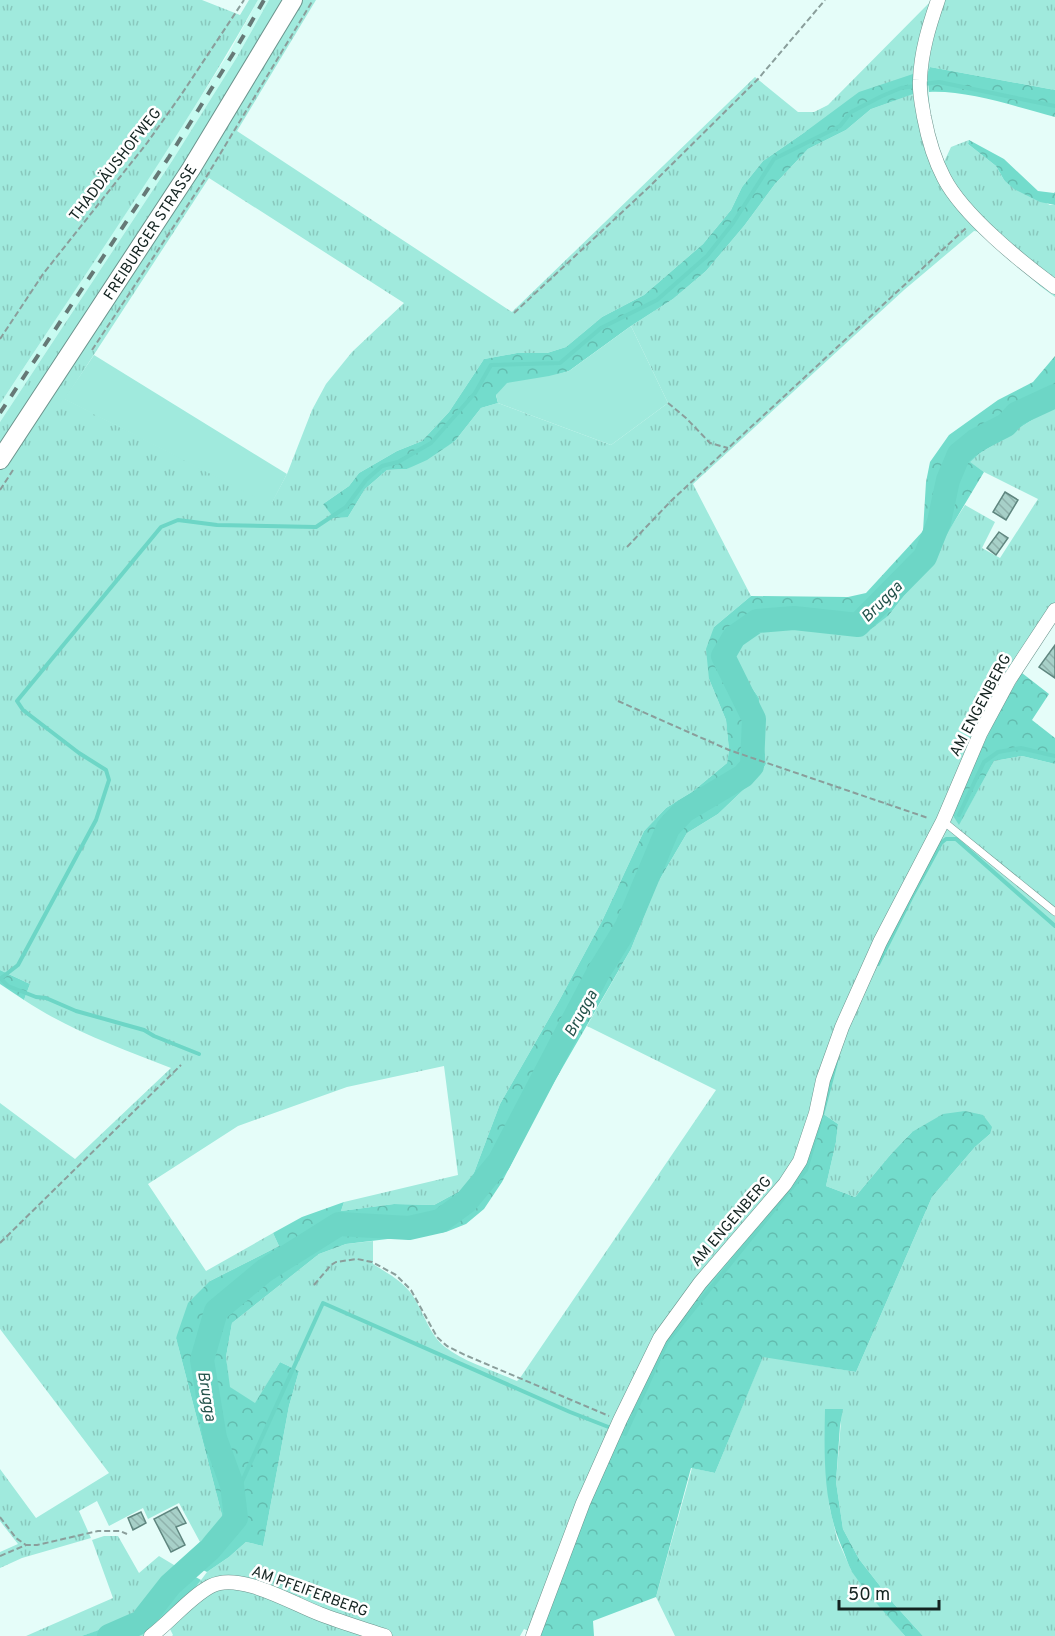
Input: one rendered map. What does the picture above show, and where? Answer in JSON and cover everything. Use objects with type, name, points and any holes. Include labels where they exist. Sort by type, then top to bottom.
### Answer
[{"type":"street","name":"FREIBURGER STRASSE","points":[[0,460],[191,169],[293,0]]},
{"type":"street","points":[[938,0],[926,38],[920,86],[927,132],[933,153],[945,179],[963,204],[1008,248],[1055,286]]},
{"type":"street","name":"AM ENGENBERG","points":[[533,1636],[583,1503],[660,1338],[699,1283],[785,1184],[800,1161],[816,1113],[823,1080],[842,1027],[880,942],[943,821],[980,734],[1009,680],[1055,610]]},
{"type":"street","name":"AM PFEIFERBERG","points":[[151,1636],[200,1594],[223,1582],[240,1583],[268,1592],[319,1614],[386,1636]]},
{"type":"lane","points":[[943,821],[1055,912]]},
{"type":"path","name":"THADDÄUSHOFWEG","points":[[0,339],[44,273],[147,143],[244,0]]},
{"type":"path","points":[[514,313],[649,187],[758,80],[825,0]]},
{"type":"path","points":[[627,547],[672,500],[976,218]]},
{"type":"path","points":[[0,328],[5,330]]},
{"type":"path","points":[[668,403],[710,443],[728,448]]},
{"type":"path","points":[[618,701],[766,764],[943,821]]},
{"type":"path","points":[[0,1243],[181,1065]]},
{"type":"path","points":[[314,1285],[336,1262],[357,1259],[372,1262],[396,1275],[411,1290],[437,1337],[447,1346],[620,1420]]},
{"type":"path","points":[[0,1517],[16,1538],[26,1545]]},
{"type":"path","points":[[0,1556],[26,1545],[37,1545],[98,1531],[120,1531],[127,1534]]},
{"type":"shaded area","points":[[258,0],[269,0],[237,57],[172,161],[0,422],[0,404],[165,153],[230,51]]},
{"type":"green space","points":[[0,0],[202,0],[240,15],[249,0],[258,0],[165,154],[0,404]]},
{"type":"green space","points":[[269,0],[316,0],[237,131],[512,312],[755,77],[798,112],[814,112],[828,105],[932,0],[1055,0],[1055,90],[930,67],[927,74],[931,123],[944,162],[951,147],[969,140],[968,144],[996,166],[1004,180],[1050,205],[1055,205],[1055,297],[980,232],[974,231],[904,290],[693,484],[751,596],[714,627],[709,679],[726,720],[729,750],[727,763],[692,792],[666,808],[644,831],[603,919],[500,1104],[469,1186],[434,1205],[394,1204],[341,1211],[344,1202],[458,1175],[444,1066],[347,1087],[238,1126],[148,1184],[206,1271],[273,1233],[279,1246],[210,1281],[176,1338],[223,1519],[200,1542],[179,1503],[148,1519],[143,1508],[109,1526],[97,1501],[79,1511],[91,1538],[22,1558],[0,1568],[0,1552],[18,1544],[0,1521],[0,1469],[36,1518],[109,1473],[0,1329],[0,1103],[75,1159],[171,1068],[95,1038],[41,1011],[24,1000],[30,984],[0,970],[0,422],[172,161],[237,57]],"holes":[[[913,94],[871,109],[846,130],[808,149],[775,184],[744,226],[706,271],[673,299],[631,326],[668,403],[611,445],[498,403],[481,408],[455,441],[407,469],[387,470],[365,489],[348,517],[323,504],[349,486],[359,473],[397,451],[422,441],[449,412],[484,359],[517,353],[547,353],[566,347],[602,317],[644,295],[703,244],[731,210],[742,187],[763,161],[805,132]],[[209,178],[404,303],[352,352],[326,384],[312,410],[287,474],[271,504],[65,399]]]},
{"type":"green space","points":[[930,67],[1055,90],[1055,117],[976,96],[929,92],[927,74]]},
{"type":"green space","points":[[913,74],[913,94],[871,109],[846,130],[808,149],[775,184],[744,226],[706,271],[673,299],[569,371],[496,395],[498,403],[481,408],[455,441],[427,460],[407,469],[387,470],[365,489],[348,517],[334,518],[323,504],[349,486],[359,473],[397,451],[422,441],[449,412],[484,359],[517,353],[547,353],[566,347],[602,317],[644,295],[703,244],[731,210],[742,187],[763,161],[859,92]]},
{"type":"green space","points":[[969,140],[1004,159],[1038,191],[1055,192],[1055,205],[1040,202],[1014,189],[1004,180],[996,166],[968,144]]},
{"type":"green space","points":[[631,326],[668,403],[611,445],[498,403],[496,395],[507,383],[569,371]]},
{"type":"green space","points":[[94,355],[287,474],[271,505],[64,399]]},
{"type":"green space","points":[[1055,356],[1055,405],[970,462],[984,472],[944,539],[918,578],[889,615],[871,629],[847,631],[782,625],[756,629],[742,639],[735,654],[740,671],[759,698],[766,764],[760,774],[718,814],[687,833],[657,884],[631,949],[542,1103],[502,1182],[484,1209],[466,1224],[446,1232],[346,1244],[319,1254],[232,1323],[226,1357],[230,1387],[255,1403],[280,1362],[299,1371],[289,1406],[263,1546],[246,1542],[207,1572],[184,1561],[223,1519],[176,1338],[188,1303],[210,1281],[279,1246],[273,1233],[302,1217],[344,1202],[341,1211],[394,1204],[434,1205],[469,1186],[500,1104],[603,919],[644,831],[666,808],[692,792],[727,763],[729,750],[726,720],[709,679],[706,649],[714,627],[751,596],[848,597],[866,593],[923,531],[926,482],[930,462],[949,435],[998,400],[1033,382]]},
{"type":"green space","points":[[1055,405],[1055,619],[1012,689],[953,816],[959,824],[994,761],[1022,756],[1055,764],[1055,1636],[923,1636],[894,1604],[859,1559],[843,1529],[836,1482],[842,1409],[825,1409],[829,1505],[837,1538],[851,1570],[905,1636],[675,1636],[656,1597],[692,1468],[715,1473],[763,1356],[856,1372],[932,1197],[975,1147],[990,1134],[912,1132],[855,1197],[826,1186],[838,1124],[822,1113],[541,1624],[540,1636],[524,1629],[520,1636],[172,1636],[170,1629],[162,1636],[139,1636],[190,1595],[207,1572],[246,1542],[263,1546],[289,1406],[299,1371],[280,1362],[255,1404],[229,1387],[226,1357],[232,1323],[319,1254],[346,1244],[373,1241],[373,1264],[409,1291],[439,1342],[461,1357],[480,1366],[517,1381],[520,1378],[716,1090],[587,1026],[631,949],[657,884],[687,833],[718,814],[760,774],[766,764],[759,698],[740,671],[735,654],[742,639],[756,629],[782,625],[847,631],[889,615],[918,578],[965,505],[995,522],[982,548],[1000,558],[1038,499],[969,462]]},
{"type":"green space","points":[[1022,673],[1049,694],[1032,720],[1055,738],[1055,764],[1022,756],[994,761],[959,825],[952,813],[993,724]]},
{"type":"green space","points":[[0,970],[30,984],[24,1000],[0,984]]},
{"type":"green space","points":[[965,1111],[983,1115],[992,1127],[990,1134],[975,1147],[932,1197],[856,1372],[763,1357],[715,1473],[691,1468],[656,1597],[593,1621],[594,1636],[540,1636],[541,1624],[588,1503],[663,1342],[702,1289],[803,1168],[822,1113],[838,1124],[826,1186],[855,1197],[912,1132],[943,1114]]},
{"type":"green space","points":[[825,1409],[843,1409],[836,1482],[843,1529],[859,1559],[894,1604],[923,1636],[905,1636],[864,1589],[849,1567],[836,1533],[828,1499]]},
{"type":"green space","points":[[104,1536],[118,1536],[139,1573],[159,1556],[179,1568],[158,1594],[141,1608],[102,1630],[81,1636],[26,1636],[113,1598],[92,1540]]},
{"type":"green space","points":[[179,1568],[201,1580],[190,1595],[139,1636],[81,1636],[112,1625],[150,1602]]},
{"type":"building","points":[[1005,492],[1018,500],[1006,520],[993,512]]},
{"type":"building","points":[[999,532],[1008,538],[996,555],[987,548]]},
{"type":"building","points":[[1055,645],[1055,678],[1039,667]]},
{"type":"building","points":[[177,1507],[186,1523],[176,1527],[185,1545],[171,1552],[154,1519]]},
{"type":"building","points":[[141,1512],[146,1523],[133,1530],[128,1518]]},
{"type":"waterway","points":[[924,84],[939,82],[1055,106]]},
{"type":"waterway","points":[[0,979],[18,965],[96,820],[109,780],[106,770],[79,753],[23,710],[17,701],[161,527],[178,520],[217,525],[316,527],[346,507],[366,480],[382,466],[398,462],[431,443],[475,393],[491,365],[560,363],[601,328],[657,300],[707,256],[733,223],[774,159],[840,126],[851,112],[882,96],[901,88],[916,86]]},
{"type":"waterway","name":"Brugga","points":[[109,1636],[141,1622],[170,1585],[210,1549],[236,1518],[232,1485],[215,1438],[202,1360],[216,1311],[264,1271],[339,1224],[409,1228],[440,1221],[466,1202],[499,1162],[598,973],[627,926],[668,828],[684,811],[743,776],[752,766],[754,719],[723,656],[734,637],[757,621],[794,618],[858,625],[925,557],[939,522],[948,480],[959,454],[975,441],[1006,425],[1016,414],[1055,396]]},
{"type":"waterway","points":[[959,815],[984,762],[998,752],[1021,748],[1055,756]]},
{"type":"waterway","points":[[878,964],[911,898],[941,843],[946,839],[956,839],[1055,926]]},
{"type":"waterway","points":[[1,979],[8,986],[36,997],[46,998],[76,1011],[144,1030],[199,1054]]},
{"type":"waterway","points":[[822,1115],[836,1062]]},
{"type":"waterway","points":[[618,1430],[625,1434],[667,1342],[806,1170],[820,1122]]},
{"type":"waterway","points":[[234,1499],[323,1303],[611,1428]]},
{"type":"railway","points":[[0,413],[169,157],[264,0]]}]
